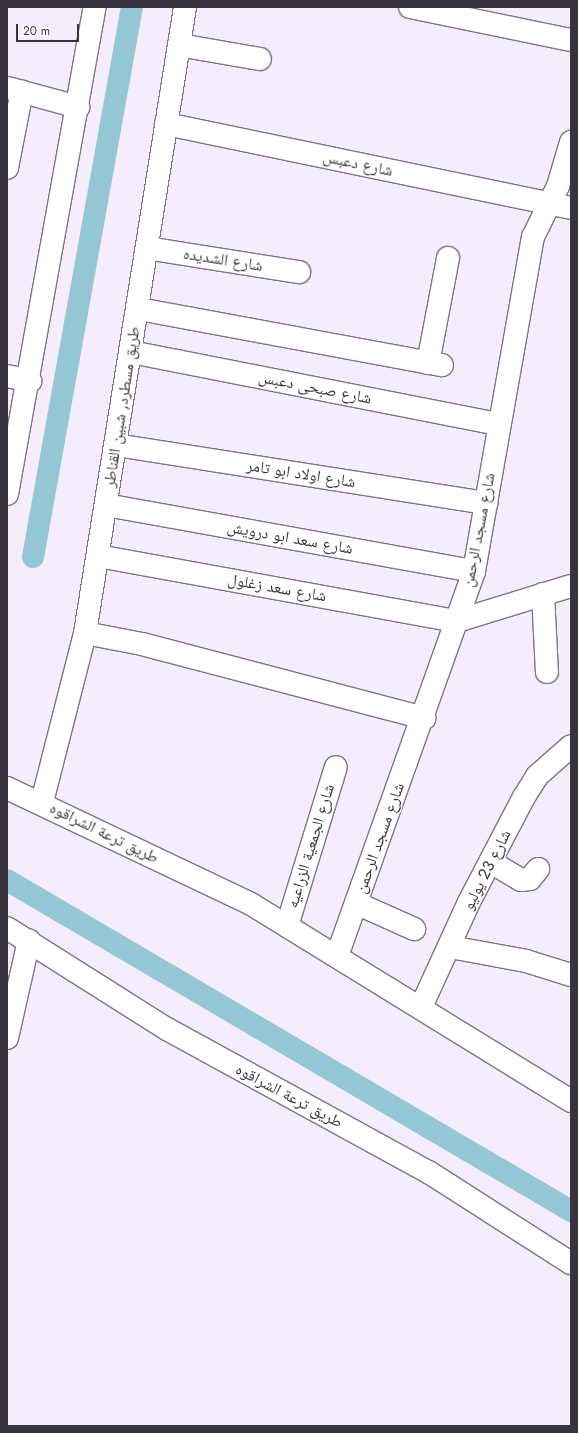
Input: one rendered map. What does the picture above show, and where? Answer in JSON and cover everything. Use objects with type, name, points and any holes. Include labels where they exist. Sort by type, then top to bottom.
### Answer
[{"type":"street","points":[[7,494],[30,381],[95,7]]},
{"type":"street","name":"طريق مسطرد, شبين القناطر","points":[[42,802],[85,633],[139,309],[147,248],[185,7]]},
{"type":"street","points":[[410,7],[571,40]]},
{"type":"street","points":[[179,45],[260,59]]},
{"type":"street","points":[[7,168],[14,90],[78,107]]},
{"type":"street","name":"شارع دعبس","points":[[166,124],[571,208]]},
{"type":"street","name":"شارع مسجد الرحمن","points":[[337,956],[424,718],[474,571],[533,237],[550,203],[570,152]]},
{"type":"street","name":"شارع الشديده","points":[[147,248],[299,272]]},
{"type":"street","points":[[139,309],[435,364],[448,258]]},
{"type":"street","name":"شارع صبحى دعبس","points":[[132,352],[499,424]]},
{"type":"street","points":[[7,376],[30,381]]},
{"type":"street","name":"شارع اولاد ابو تامر","points":[[116,444],[486,503]]},
{"type":"street","name":"شارع سعد ابو درويش","points":[[106,505],[474,571]]},
{"type":"street","name":"شارع سعد زغلول","points":[[98,556],[457,621]]},
{"type":"street","points":[[457,621],[571,586]]},
{"type":"street","points":[[543,594],[547,672]]},
{"type":"street","points":[[85,633],[142,644],[424,718]]},
{"type":"street","name":"شارع 23 يوليو","points":[[421,1007],[491,862],[537,776],[571,746]]},
{"type":"street","name":"شارع الجمعية الزراعيه","points":[[287,926],[336,767]]},
{"type":"street","name":"طريق ترعة الشراقوه","points":[[7,788],[42,802],[251,904],[421,1007],[571,1101]]},
{"type":"street","points":[[491,862],[521,880],[530,879],[538,869]]},
{"type":"street","points":[[356,903],[414,929]]},
{"type":"street","name":"طريق ترعة الشراقوه","points":[[7,928],[29,940],[167,1029],[411,1162],[571,1263]]},
{"type":"street","points":[[7,1038],[29,940]]},
{"type":"street","points":[[450,947],[526,961],[571,975]]},
{"type":"waterway","points":[[33,557],[132,7]]},
{"type":"waterway","points":[[7,880],[571,1211]]}]
